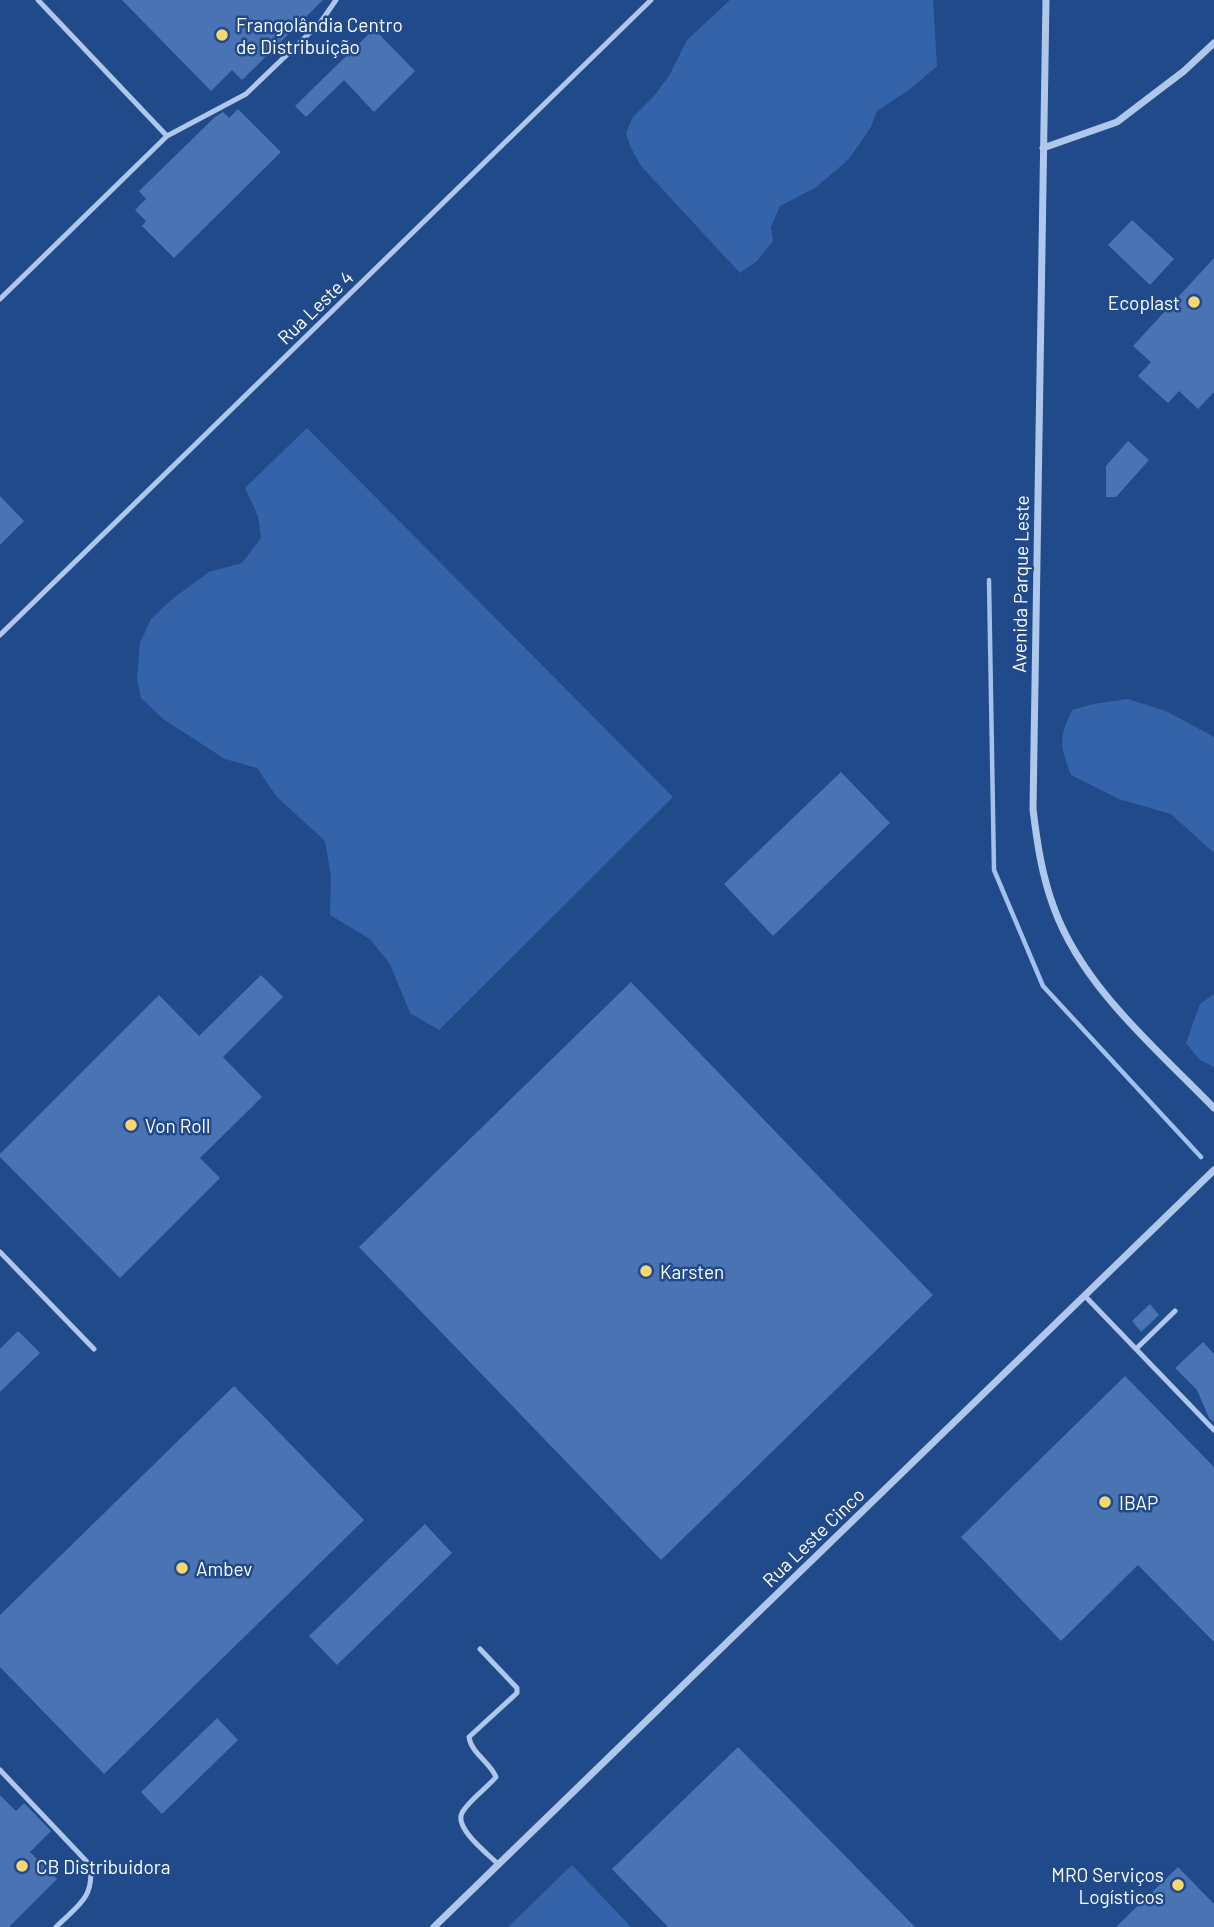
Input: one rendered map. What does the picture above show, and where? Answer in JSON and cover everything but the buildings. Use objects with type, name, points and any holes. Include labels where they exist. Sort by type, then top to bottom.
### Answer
[{"type":"street","name":"Avenida Parque Leste","points":[[1046,0],[1033,809],[1037,845],[1054,911],[1095,983],[1214,1108]]},
{"type":"street","points":[[1043,148],[1117,122],[1184,71],[1214,43]]},
{"type":"street","name":"Rua Leste Cinco","points":[[434,1927],[1214,1170]]},
{"type":"lane","points":[[38,0],[167,136]]},
{"type":"lane","points":[[0,299],[167,136],[246,94],[320,23],[336,0]]},
{"type":"lane","name":"Rua Leste 4","points":[[0,635],[651,0]]},
{"type":"lane","points":[[0,1252],[94,1349]]},
{"type":"lane","points":[[1084,1295],[1214,1430]]},
{"type":"lane","points":[[1136,1349],[1175,1311]]},
{"type":"lane","points":[[480,1648],[517,1688],[517,1693],[470,1737],[470,1743],[494,1770],[496,1777],[461,1812],[460,1822],[464,1830],[498,1864]]},
{"type":"lane","points":[[0,1770],[90,1865],[92,1879],[88,1895],[56,1927]]},
{"type":"shaded area","points":[[730,0],[933,0],[937,66],[910,89],[877,111],[871,127],[849,159],[815,188],[780,206],[771,227],[773,241],[757,261],[740,273],[641,166],[626,133],[632,118],[669,76],[687,40]]},
{"type":"shaded area","points":[[307,428],[673,797],[439,1030],[410,1013],[390,964],[370,939],[330,915],[331,876],[325,841],[277,797],[257,768],[225,759],[163,719],[141,698],[137,678],[140,643],[151,619],[171,600],[209,572],[242,563],[261,538],[258,516],[245,488]]},
{"type":"shaded area","points":[[1128,699],[1166,711],[1214,737],[1214,853],[1171,814],[1119,799],[1071,775],[1062,742],[1072,710]]},
{"type":"shaded area","points":[[1214,994],[1214,1067],[1200,1060],[1186,1043],[1200,1004]]},
{"type":"shaded area","points":[[572,1865],[631,1927],[508,1927]]},
{"type":"waterway","points":[[989,580],[994,870],[1043,986],[1201,1157]]},
{"type":"place","name":"Frangolândia Centro de Distribuição","points":[[222,35]]},
{"type":"place","name":"Ecoplast","points":[[1194,302]]},
{"type":"place","name":"Von Roll","points":[[131,1125]]},
{"type":"place","name":"Karsten","points":[[646,1271]]},
{"type":"place","name":"IBAP","points":[[1105,1502]]},
{"type":"place","name":"Ambev","points":[[182,1568]]},
{"type":"place","name":"CB Distribuidora","points":[[22,1866]]},
{"type":"place","name":"MRO Serviços Logísticos","points":[[1178,1885]]}]
